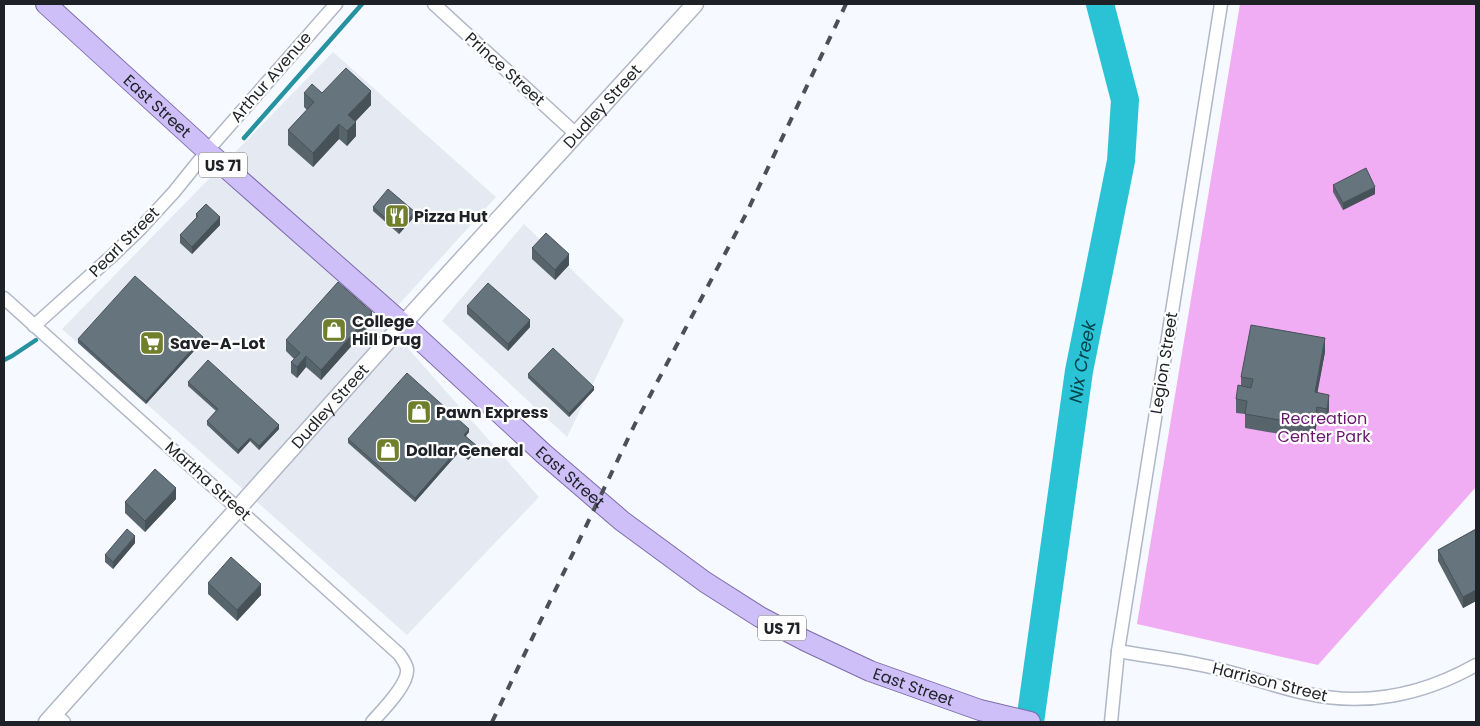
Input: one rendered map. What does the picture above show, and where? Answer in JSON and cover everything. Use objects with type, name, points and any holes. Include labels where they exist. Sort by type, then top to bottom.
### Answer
[{"type":"main road","name":"East Street","points":[[46,4],[207,151],[403,324],[544,454],[622,521],[705,582],[760,617],[870,670],[980,710],[1030,722]]},
{"type":"street","name":"Arthur Avenue","points":[[207,151],[336,4]]},
{"type":"street","name":"Prince Street","points":[[434,4],[576,134]]},
{"type":"street","name":"Dudley Street","points":[[55,719],[238,508],[695,4]]},
{"type":"street","name":"Legion Street","points":[[1111,722],[1118,651],[1221,4]]},
{"type":"street","name":"Pearl Street","points":[[34,326],[114,255],[140,229],[174,192],[207,151]]},
{"type":"street","name":"Martha Street","points":[[4,298],[399,654],[407,669],[406,678],[372,722]]},
{"type":"street","name":"Harrison Street","points":[[1118,651],[1200,664],[1305,693],[1346,699],[1385,697],[1419,691],[1460,675],[1476,665]]},
{"type":"shaded area","points":[[333,52],[496,197],[384,321],[539,497],[407,635],[62,329]]},
{"type":"shaded area","points":[[524,224],[624,320],[567,437],[442,321]]},
{"type":"green space","name":"Recreation Center Park","points":[[1240,4],[1476,4],[1476,487],[1318,665],[1137,624]]},
{"type":"building","points":[[346,68],[371,91],[348,115],[356,122],[347,131],[339,124],[313,153],[288,130],[314,102],[304,93],[312,84],[322,93]]},
{"type":"building","points":[[1366,168],[1375,187],[1343,203],[1333,185]]},
{"type":"building","points":[[388,189],[415,212],[399,230],[373,207]]},
{"type":"building","points":[[206,204],[220,217],[192,247],[180,235],[198,216],[196,214]]},
{"type":"building","points":[[546,233],[569,254],[555,270],[532,248]]},
{"type":"building","points":[[135,276],[203,337],[146,401],[78,339]]},
{"type":"building","points":[[338,282],[372,312],[321,370],[306,356],[297,367],[291,362],[300,353],[286,340]]},
{"type":"building","points":[[488,283],[530,320],[508,344],[467,306]]},
{"type":"building","points":[[1251,325],[1325,338],[1315,392],[1329,395],[1327,409],[1317,407],[1314,426],[1245,414],[1247,401],[1236,399],[1238,385],[1251,388],[1253,379],[1241,377]]},
{"type":"building","points":[[553,348],[594,387],[569,413],[528,374]]},
{"type":"building","points":[[208,360],[279,425],[259,446],[250,438],[238,450],[207,421],[218,409],[188,382]]},
{"type":"building","points":[[407,373],[469,429],[464,435],[477,446],[468,456],[459,448],[415,498],[348,439]]},
{"type":"building","points":[[155,469],[176,488],[145,521],[125,502]]},
{"type":"building","points":[[127,529],[135,536],[113,562],[105,555]]},
{"type":"building","points":[[1476,529],[1476,590],[1463,597],[1438,550]]},
{"type":"building","points":[[231,557],[261,584],[237,610],[208,583]]},
{"type":"waterway","points":[[244,138],[362,4]]},
{"type":"waterway","name":"Nix Creek","points":[[1030,722],[1079,371],[1121,161],[1125,100],[1100,4]]},
{"type":"waterway","points":[[4,360],[36,340]]},
{"type":"railway","points":[[492,722],[635,424],[746,214],[846,4]]},
{"type":"place","name":"Pizza Hut","points":[[397,216]]},
{"type":"place","name":"College Hill Drug","points":[[334,330]]},
{"type":"place","name":"Save-A-Lot","points":[[152,343]]},
{"type":"place","name":"Pawn Express","points":[[419,412]]},
{"type":"place","name":"Dollar General","points":[[388,450]]}]
